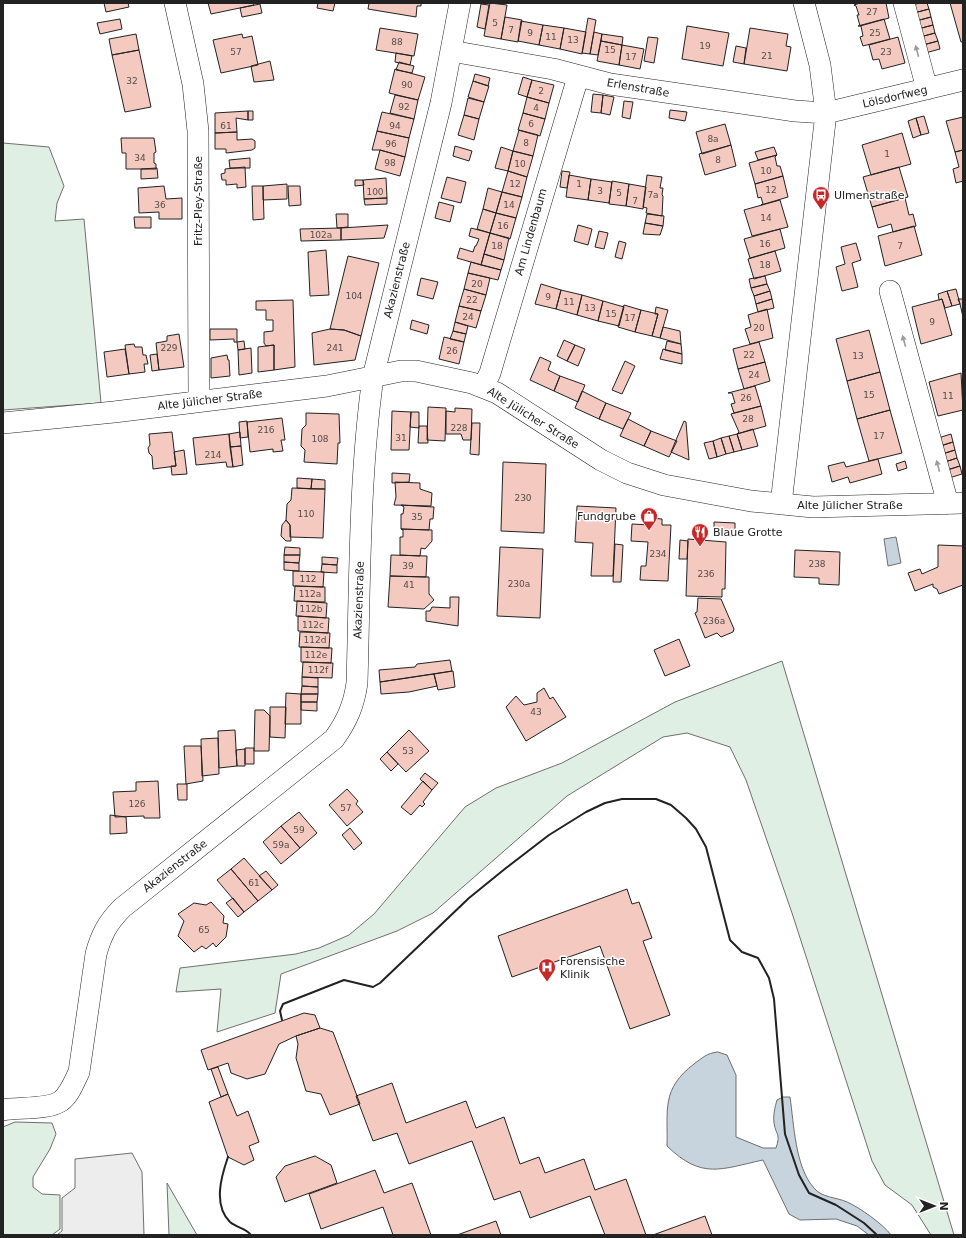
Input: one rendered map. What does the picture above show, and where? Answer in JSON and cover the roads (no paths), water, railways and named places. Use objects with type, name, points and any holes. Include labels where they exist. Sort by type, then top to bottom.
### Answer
[{"type":"street","name":"Fritz-Pley-Straße","points":[[176,3],[193,84],[198,131],[199,401]]},
{"type":"street","name":"Akazienstraße","points":[[3,1110],[48,1105],[60,1101],[71,1090],[79,1072],[96,954],[101,937],[109,922],[122,908],[334,739],[346,723],[354,701],[357,683],[361,522],[367,417],[372,377],[441,103],[460,3]]},
{"type":"street","points":[[781,504],[826,113],[820,65],[804,3]]},
{"type":"street","points":[[904,3],[927,89]]},
{"type":"street","name":"Erlenstraße","points":[[451,51],[553,69],[578,77],[653,92],[796,111],[826,113]]},
{"type":"street","name":"Am Lindenbaum","points":[[483,387],[490,373],[578,77]]},
{"type":"street","name":"Lölsdorfweg","points":[[826,113],[963,80]]},
{"type":"street","points":[[890,291],[956,503]]},
{"type":"street","name":"Alte Jülicher Straße","points":[[3,423],[327,386],[401,371],[416,371],[483,387],[497,393],[601,460],[627,473],[678,488],[781,504],[813,506],[956,503]]},
{"type":"place","name":"Ulmenstraße","points":[[821,210]]},
{"type":"place","name":"Fundgrube","points":[[649,531]]},
{"type":"place","name":"Blaue Grotte","points":[[700,547]]},
{"type":"place","name":"Forensische Klinik","points":[[547,982]]}]
